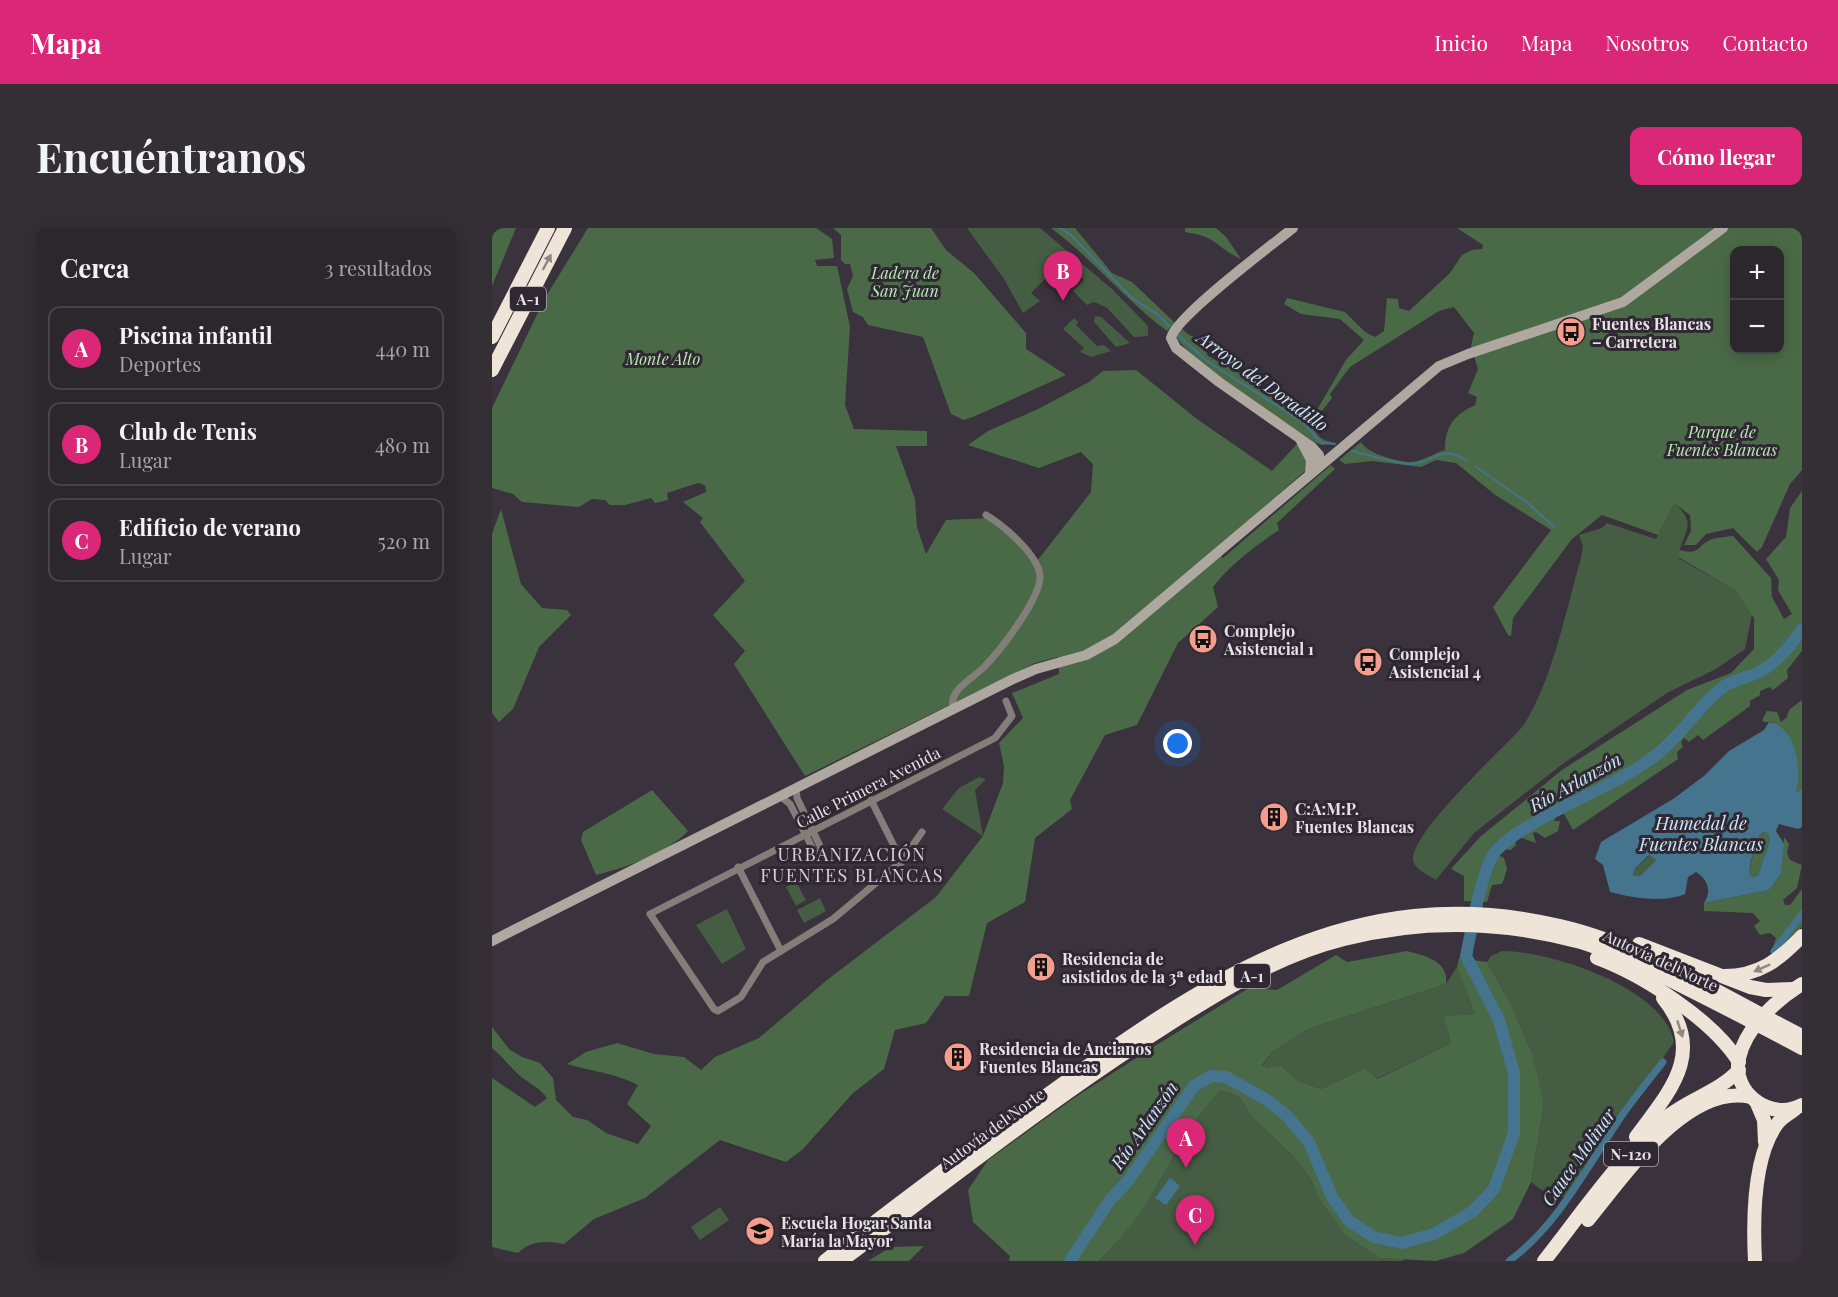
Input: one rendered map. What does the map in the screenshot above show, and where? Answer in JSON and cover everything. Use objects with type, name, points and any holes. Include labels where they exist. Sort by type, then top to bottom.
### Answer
[{"type":"highway","name":"A-1","points":[[492,337],[548,228]]},
{"type":"highway","name":"A-1","points":[[492,370],[565,228]]},
{"type":"highway","name":"Autovía del Norte","points":[[823,1261],[1057,1088],[1183,1002],[1286,948],[1335,930],[1377,921],[1389,914],[1428,920]]},
{"type":"highway","name":"Autovía del Norte","points":[[841,1261],[1076,1087],[1184,1015],[1269,968],[1314,948],[1428,920]]},
{"type":"highway","points":[[1428,920],[1563,926],[1606,940],[1647,957],[1773,1027],[1802,1048]]},
{"type":"highway","points":[[1428,920],[1483,931],[1514,923],[1600,930],[1758,989],[1798,987]]},
{"type":"highway","points":[[1514,923],[1608,962],[1678,1004],[1725,1042],[1739,1066],[1744,1088],[1753,1099],[1764,1120],[1766,1147]]},
{"type":"highway","points":[[1711,973],[1739,976],[1764,968],[1782,957],[1802,936]]},
{"type":"highway","points":[[1592,1200],[1670,1090],[1683,1060],[1683,1037],[1677,1021],[1662,997],[1645,983]]},
{"type":"highway","name":"N-120","points":[[1544,1261],[1592,1200],[1664,1119],[1691,1100],[1726,1082],[1739,1066],[1744,1044],[1760,1021],[1798,987]]},
{"type":"highway","points":[[1773,1027],[1802,1036]]},
{"type":"highway","name":"N-120","points":[[1553,1261],[1676,1121],[1710,1102],[1740,1095],[1778,1110],[1799,1107]]},
{"type":"highway","points":[[1755,1261],[1755,1202],[1766,1147],[1777,1124],[1799,1107]]},
{"type":"main road","points":[[1293,228],[1198,308],[1174,330],[1171,338],[1176,348],[1312,447],[1319,455],[1316,466]]},
{"type":"main road","points":[[492,941],[1036,669],[1074,660],[1104,647],[1316,466],[1439,366],[1468,354],[1623,302],[1723,228]]},
{"type":"main road","points":[[1299,438],[1316,466]]},
{"type":"main road","points":[[1312,447],[1326,450],[1343,445]]},
{"type":"street","points":[[954,709],[952,700],[957,690],[993,658],[1029,603],[1040,579],[1037,564],[1031,556],[1002,525],[986,515]]},
{"type":"street","name":"Calle Primera Avenida","points":[[780,951],[763,962],[741,997],[715,1011],[650,913],[995,738],[1012,716],[1006,701]]},
{"type":"street","points":[[780,796],[790,804],[815,853],[821,854],[822,848],[797,798],[796,788]]},
{"type":"street","points":[[871,800],[902,862]]},
{"type":"street","points":[[738,867],[780,951],[833,920],[902,862],[922,832]]},
{"type":"green space","points":[[492,228],[516,228],[492,286]]},
{"type":"green space","name":"Monte Alto","points":[[588,228],[816,228],[832,239],[834,258],[815,260],[817,266],[837,266],[850,327],[845,405],[854,429],[927,431],[927,446],[896,446],[915,499],[917,527],[926,554],[946,520],[990,518],[1037,561],[1091,492],[1093,464],[1081,452],[1039,468],[968,445],[988,431],[1038,409],[1089,382],[1103,371],[1136,370],[1197,419],[1272,471],[1298,443],[1308,463],[1306,470],[1215,550],[1223,558],[1331,465],[1335,469],[1277,523],[1279,530],[1244,556],[1213,587],[1218,607],[1178,643],[1137,725],[1105,735],[1070,800],[1072,809],[1035,838],[1025,902],[987,923],[969,996],[945,996],[926,1023],[895,1030],[884,1069],[853,1093],[803,1149],[786,1162],[720,1140],[645,1198],[594,1219],[564,1244],[540,1242],[518,1253],[492,1247],[492,1078],[535,1107],[547,1098],[538,1088],[520,1076],[492,1048],[492,1027],[510,1050],[540,1063],[553,1078],[556,1100],[573,1117],[587,1120],[606,1133],[638,1144],[651,1126],[627,1104],[638,1085],[613,1075],[567,1064],[586,1052],[617,1043],[654,1054],[684,1057],[701,1070],[715,1057],[759,1038],[827,980],[936,897],[983,836],[1003,783],[1004,766],[999,743],[1023,718],[1012,693],[1059,674],[1058,657],[1035,663],[805,776],[734,664],[745,651],[713,615],[745,581],[700,522],[703,518],[683,502],[706,492],[705,485],[698,483],[667,493],[668,500],[655,503],[651,498],[625,505],[610,505],[605,500],[592,499],[579,507],[522,502],[513,494],[492,488],[492,408],[545,298]]},
{"type":"green space","name":"Ladera de San Juan","points":[[833,228],[931,228],[946,250],[974,273],[1026,333],[1026,349],[1066,375],[973,417],[964,420],[951,414],[923,337],[868,325],[863,317],[853,312],[847,289],[853,276],[850,264],[845,264],[841,260],[841,235]]},
{"type":"green space","points":[[967,228],[1040,228],[1112,289],[1148,326],[1148,336],[1134,337],[1107,308],[1094,302],[1087,305],[1073,291],[1084,280],[1072,269],[1064,277],[1055,269],[1031,293],[1040,301],[1023,313],[1004,279]]},
{"type":"green space","points":[[1051,228],[1075,228],[1112,273],[1132,282],[1175,323],[1167,331]]},
{"type":"green space","points":[[1185,228],[1216,228],[1226,237],[1241,259],[1211,240],[1185,232]]},
{"type":"green space","name":"Parque de Fuentes Blancas","points":[[1457,228],[1802,228],[1802,470],[1790,484],[1762,547],[1757,552],[1733,528],[1706,534],[1696,545],[1684,545],[1691,531],[1690,515],[1674,503],[1658,535],[1602,515],[1572,539],[1513,618],[1511,636],[1508,635],[1493,607],[1551,530],[1494,494],[1456,463],[1436,460],[1421,467],[1372,461],[1345,464],[1339,460],[1361,442],[1375,453],[1409,462],[1445,450],[1447,434],[1452,422],[1461,413],[1475,405],[1477,397],[1468,393],[1478,369],[1471,346],[1474,333],[1454,307],[1439,311],[1350,367],[1330,394],[1332,398],[1314,421],[1319,437],[1335,442],[1322,445],[1315,443],[1239,392],[1199,362],[1175,335],[1181,328],[1189,335],[1199,339],[1208,356],[1314,415],[1346,360],[1364,340],[1340,319],[1301,314],[1284,304],[1287,298],[1345,312],[1365,332],[1375,337],[1384,331],[1387,298],[1398,299],[1399,308],[1409,311],[1450,273],[1462,255],[1472,250],[1482,249],[1483,245]]},
{"type":"green space","points":[[1095,316],[1101,317],[1130,343],[1116,347],[1094,322]]},
{"type":"green space","points":[[1074,318],[1078,322],[1076,325],[1097,346],[1104,345],[1111,351],[1091,357],[1080,352],[1084,348],[1063,329]]},
{"type":"green space","name":"Parque de Fuentes Blancas","points":[[1802,491],[1802,651],[1787,670],[1788,678],[1773,690],[1770,687],[1760,691],[1760,695],[1750,701],[1750,706],[1703,740],[1698,735],[1689,742],[1684,738],[1681,742],[1683,747],[1677,752],[1678,759],[1573,830],[1564,814],[1557,815],[1554,821],[1560,821],[1558,831],[1545,838],[1536,832],[1533,833],[1536,843],[1519,837],[1515,840],[1516,845],[1511,850],[1501,849],[1498,855],[1504,858],[1507,869],[1502,884],[1492,885],[1487,902],[1464,901],[1464,876],[1451,869],[1480,837],[1562,770],[1687,690],[1731,673],[1754,649],[1754,618],[1735,590],[1678,557],[1679,550],[1692,552],[1713,539],[1733,536],[1771,578],[1772,597],[1784,619],[1792,614],[1778,590],[1779,580],[1766,559],[1786,537],[1790,508]]},
{"type":"green space","points":[[1674,502],[1682,510],[1688,523],[1678,558],[1735,590],[1752,614],[1745,649],[1716,669],[1667,693],[1564,763],[1474,833],[1436,880],[1422,871],[1413,859],[1417,846],[1427,829],[1523,726],[1533,708],[1550,667],[1581,558],[1583,546],[1579,535],[1602,528],[1607,523],[1656,539]]},
{"type":"green space","points":[[501,509],[521,584],[542,608],[567,610],[571,615],[539,647],[513,709],[499,722],[492,713],[492,534]]},
{"type":"green space","points":[[1802,700],[1802,789],[1795,795],[1797,775],[1793,755],[1784,737],[1772,722],[1762,720],[1767,711],[1777,712],[1781,722],[1787,717],[1789,710]]},
{"type":"green space","points":[[979,777],[986,779],[975,790],[983,836],[942,809],[959,788]]},
{"type":"green space","points":[[652,790],[688,831],[657,853],[633,864],[596,875],[581,840],[583,832]]},
{"type":"green space","points":[[1763,832],[1768,833],[1770,840],[1758,875],[1754,877],[1750,876],[1750,871],[1755,840]]},
{"type":"green space","points":[[1784,837],[1789,844],[1787,853],[1790,860],[1802,865],[1797,888],[1783,900],[1785,905],[1790,905],[1802,889],[1802,927],[1779,950],[1773,947],[1776,938],[1770,933],[1760,935],[1754,926],[1760,921],[1753,913],[1704,911],[1704,903],[1769,890],[1781,874]]},
{"type":"green space","points":[[1650,855],[1656,860],[1640,876],[1633,875],[1635,868]]},
{"type":"green space","points":[[796,882],[806,900],[796,906],[786,887]]},
{"type":"green space","points":[[820,898],[826,911],[804,923],[797,910]]},
{"type":"green space","points":[[727,909],[746,949],[722,964],[696,925]]},
{"type":"green space","points":[[1407,951],[1440,965],[1446,976],[1446,984],[1308,1029],[1272,1052],[1262,1065],[1268,1068],[1280,1065],[1298,1081],[1321,1089],[1365,1068],[1377,1079],[1451,1043],[1444,1016],[1475,1014],[1457,967],[1459,958],[1487,962],[1509,1001],[1532,1054],[1544,1104],[1531,1182],[1513,1219],[1464,1253],[1436,1261],[1379,1258],[1345,1235],[1319,1199],[1311,1179],[1292,1155],[1251,1116],[1241,1099],[1229,1092],[1220,1091],[1190,1130],[1138,1217],[1099,1261],[1009,1261],[1010,1256],[973,1222],[968,1190],[988,1160],[1074,1098],[1158,1044],[1249,988],[1277,990],[1336,955],[1347,962]]},
{"type":"green space","points":[[1502,951],[1548,958],[1575,966],[1603,976],[1628,989],[1650,1005],[1666,1023],[1674,1042],[1567,1198],[1547,1194],[1531,1182],[1544,1104],[1509,1001],[1487,962],[1491,956]]},
{"type":"green space","points":[[1457,967],[1475,1014],[1445,1016],[1451,1043],[1376,1079],[1365,1068],[1321,1089],[1298,1081],[1280,1065],[1268,1068],[1262,1066],[1272,1052],[1308,1029],[1446,984]]},
{"type":"green space","points":[[1220,1091],[1229,1092],[1241,1099],[1251,1116],[1292,1155],[1311,1179],[1319,1199],[1345,1235],[1379,1258],[1404,1259],[1403,1261],[1099,1261],[1126,1232],[1144,1208],[1190,1130]]},
{"type":"green space","points":[[720,1207],[729,1220],[700,1240],[691,1227]]},
{"type":"green space","points":[[924,1246],[909,1261],[868,1261],[891,1247]]},
{"type":"water","name":"Humedal de Fuentes Blancas","points":[[1769,722],[1786,732],[1795,751],[1797,762],[1796,793],[1802,789],[1802,827],[1798,829],[1779,824],[1776,831],[1784,844],[1781,874],[1769,890],[1704,903],[1708,894],[1708,886],[1696,872],[1688,877],[1685,894],[1677,897],[1648,899],[1610,892],[1603,865],[1595,859],[1601,842],[1673,799],[1704,776],[1729,751],[1764,730]],"holes":[[[1763,832],[1768,833],[1770,840],[1758,875],[1754,877],[1750,876],[1750,871],[1755,840]],[[1649,855],[1656,860],[1640,876],[1633,875],[1635,868]]]},
{"type":"water","points":[[1170,1178],[1180,1186],[1166,1205],[1155,1198]]},
{"type":"waterway","name":"Arroyo del Doradillo","points":[[1060,228],[1072,236],[1133,299],[1157,314],[1169,326]]},
{"type":"waterway","name":"Arroyo del Doradillo","points":[[1178,335],[1207,361],[1301,421],[1322,443],[1335,444]]},
{"type":"waterway","name":"Arroyo del Doradillo","points":[[1352,451],[1409,464],[1443,454],[1457,456],[1467,461]]},
{"type":"waterway","name":"Arroyo del Doradillo","points":[[1476,467],[1528,503],[1554,527]]},
{"type":"waterway","name":"Río Arlanzón","points":[[1070,1261],[1110,1200],[1128,1181],[1194,1086],[1211,1076],[1226,1077],[1267,1100],[1286,1115],[1309,1142],[1332,1197],[1349,1221],[1374,1237],[1402,1243],[1434,1234],[1472,1212],[1494,1189],[1514,1133],[1514,1073],[1499,1020],[1466,956],[1478,900],[1491,859],[1500,847],[1520,831],[1622,777],[1652,758],[1671,741],[1713,695],[1727,685],[1770,665],[1802,629]]},
{"type":"waterway","name":"Cauce Molinar","points":[[1774,951],[1802,914]]},
{"type":"waterway","name":"Cauce Molinar","points":[[1509,1261],[1526,1247],[1557,1213],[1626,1110],[1663,1062]]},
{"type":"place","name":"Club de Tenis","points":[[1063,301]]},
{"type":"place","name":"Fuentes Blancas – Carretera","points":[[1571,332]]},
{"type":"place","name":"Complejo Asistencial 1","points":[[1203,639]]},
{"type":"place","name":"Complejo Asistencial 4","points":[[1368,662]]},
{"type":"place","name":"C:A:M:P. Fuentes Blancas","points":[[1274,817]]},
{"type":"place","name":"Residencia de asistidos de la 3ª edad","points":[[1041,967]]},
{"type":"place","name":"Residencia de Ancianos Fuentes Blancas","points":[[958,1057]]},
{"type":"place","name":"Piscina infantil","points":[[1186,1168]]},
{"type":"place","name":"Escuela Hogar Santa María la Mayor","points":[[760,1231]]},
{"type":"place","name":"Edificio de verano","points":[[1195,1245]]},
{"type":"district","name":"URBANIZACIÓN FUENTES BLANCAS","points":[[852,864]]}]
